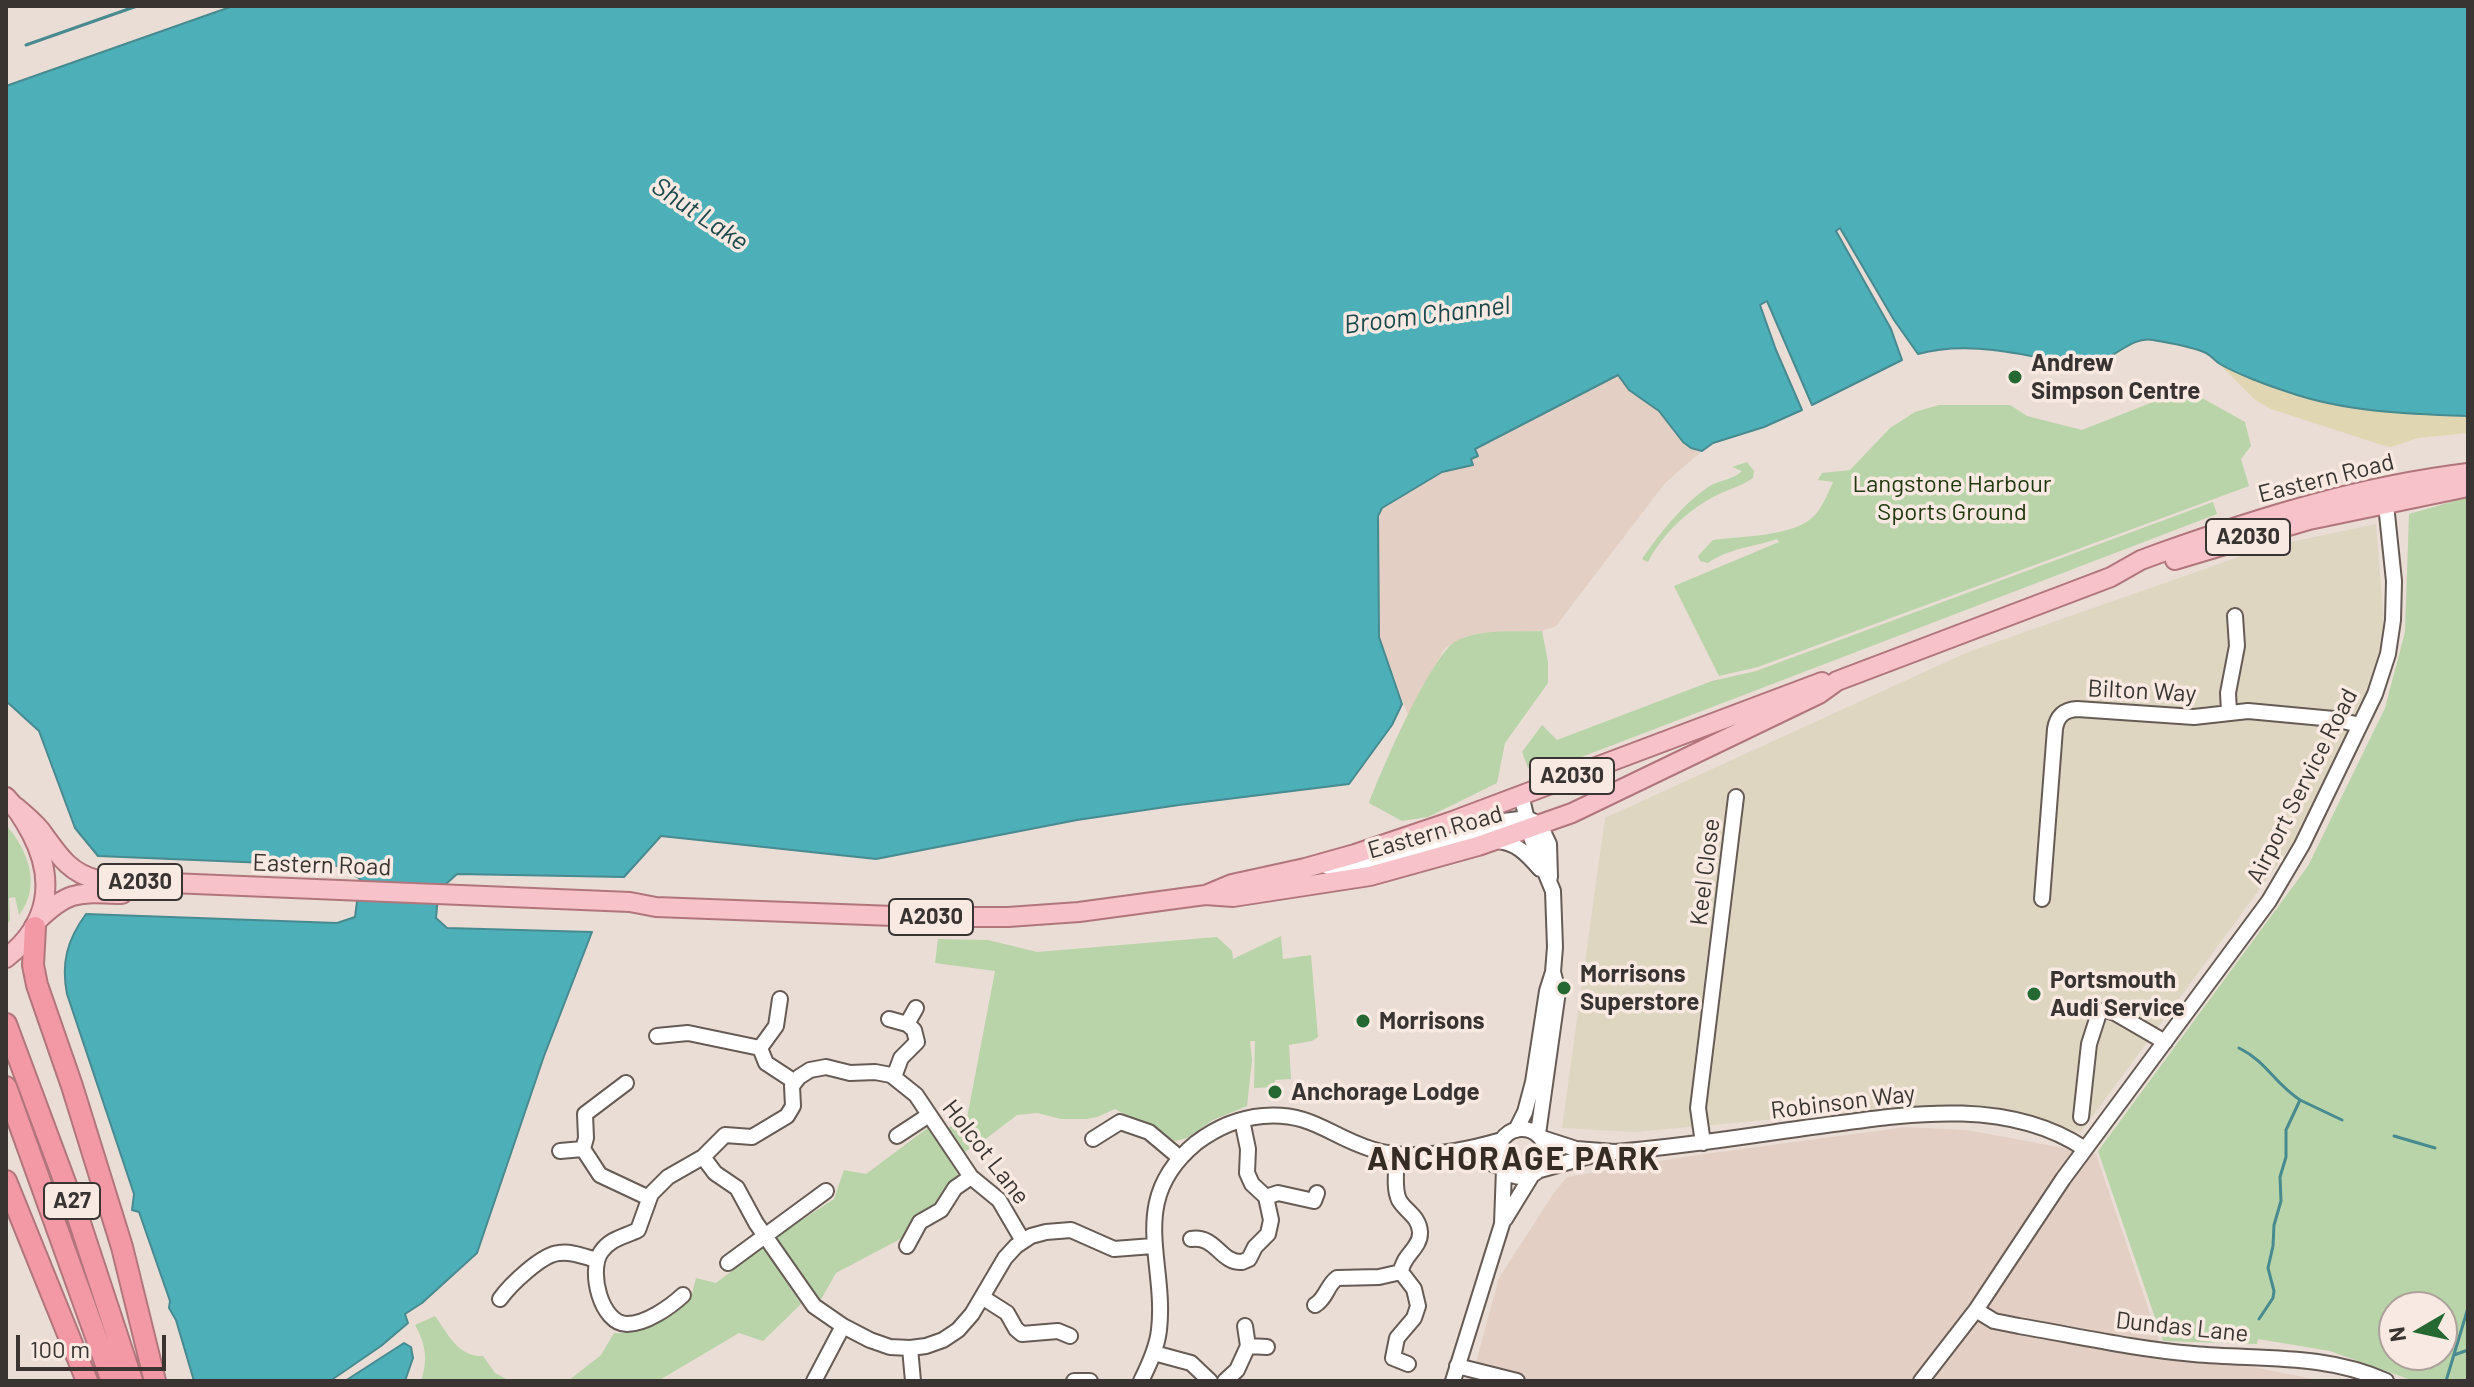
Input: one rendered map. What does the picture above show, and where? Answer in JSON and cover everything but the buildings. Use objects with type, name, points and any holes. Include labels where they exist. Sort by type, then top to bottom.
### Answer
[{"type":"highway","points":[[36,924],[33,965],[37,985],[122,1247],[155,1381]]},
{"type":"highway","name":"A27","points":[[6,1024],[79,1220],[132,1381]]},
{"type":"highway","name":"A27","points":[[6,1087],[112,1381]]},
{"type":"highway","points":[[6,1181],[87,1381]]},
{"type":"main road","name":"Eastern Road","points":[[2385,494],[2468,473]]},
{"type":"main road","name":"Eastern Road","points":[[6,958],[63,898],[79,893],[296,894],[472,900],[630,912],[656,907],[920,917],[1008,917],[1079,912],[1205,895],[1233,897],[1370,876],[1493,841],[1634,785],[1819,694],[1837,681],[2111,577],[2141,560],[2228,529],[2309,504],[2468,487]]},
{"type":"main road","name":"Eastern Road","points":[[1205,895],[1232,884],[1305,868],[1426,831],[1816,683],[1837,681]]},
{"type":"main road","name":"Eastern Road","points":[[11,802],[43,832],[65,863],[91,879],[296,894]]},
{"type":"main road","points":[[11,802],[40,849],[46,870],[45,895],[36,924]]},
{"type":"street","name":"Airport Service Road","points":[[1921,1381],[1976,1310],[2085,1149],[2269,901],[2293,864],[2382,675],[2391,639],[2394,581],[2385,494]]},
{"type":"street","points":[[2229,712],[2228,693],[2237,646],[2235,616]]},
{"type":"street","name":"Bilton Way","points":[[2042,899],[2055,729],[2061,715],[2070,710],[2194,717],[2229,712],[2334,719],[2360,725]]},
{"type":"street","points":[[1516,1130],[1529,1098],[1553,972],[1555,910],[1549,844],[1532,824],[1521,795]]},
{"type":"street","name":"Keel Close","points":[[1703,1143],[1698,1108],[1736,797]]},
{"type":"street","points":[[1305,868],[1353,866],[1380,860],[1447,842],[1504,821],[1532,824]]},
{"type":"street","points":[[1493,841],[1507,842],[1521,850],[1550,881]]},
{"type":"street","points":[[1517,1381],[1455,1374],[1502,1224],[1546,1154],[1540,1136],[1558,991],[1553,972]]},
{"type":"street","points":[[760,1048],[776,1026],[780,999]]},
{"type":"street","points":[[907,1024],[916,1008]]},
{"type":"street","points":[[2081,1117],[2089,1044],[2099,1013],[2106,1010],[2115,1013],[2165,1042]]},
{"type":"street","points":[[683,1295],[672,1305],[636,1323],[608,1324],[599,1295],[597,1260],[604,1248],[615,1239],[638,1230],[649,1198],[675,1172],[703,1157],[720,1139],[731,1134],[752,1137],[787,1116],[792,1109],[791,1090],[795,1082],[810,1070],[826,1067],[850,1073],[875,1072],[894,1077],[901,1058],[917,1042],[914,1030],[907,1024],[889,1019]]},
{"type":"street","points":[[657,1036],[688,1033],[760,1048]]},
{"type":"street","points":[[760,1048],[766,1063],[795,1082]]},
{"type":"street","name":"Holcot Lane","points":[[894,1077],[911,1090],[971,1177],[995,1195],[1023,1241]]},
{"type":"street","points":[[626,1083],[585,1114],[583,1149],[600,1175],[649,1198]]},
{"type":"street","name":"Robinson Way","points":[[1536,1173],[1601,1153],[1703,1143],[1865,1120],[1947,1113],[1996,1118],[2048,1129],[2085,1149]]},
{"type":"street","points":[[897,1136],[929,1115]]},
{"type":"street","points":[[1141,1381],[1159,1334],[1160,1312],[1153,1246],[1153,1224],[1158,1202],[1166,1180],[1180,1158],[1214,1131],[1242,1120],[1267,1116],[1302,1118],[1357,1144],[1397,1154],[1459,1151],[1502,1140],[1516,1130],[1529,1129],[1540,1136]]},
{"type":"street","points":[[1191,1239],[1205,1239],[1236,1263],[1246,1261],[1270,1230],[1271,1214],[1266,1197],[1249,1178],[1248,1149],[1242,1120]]},
{"type":"street","points":[[1093,1139],[1120,1122],[1149,1132],[1180,1158]]},
{"type":"street","name":"Robinson Way","points":[[1540,1136],[1576,1149],[1601,1153]]},
{"type":"street","points":[[1502,1140],[1498,1155],[1502,1168],[1502,1224]]},
{"type":"street","points":[[560,1151],[583,1149]]},
{"type":"street","points":[[1459,1151],[1517,1176],[1536,1173]]},
{"type":"street","points":[[1397,1154],[1398,1195],[1415,1216],[1420,1233],[1418,1243],[1405,1259],[1401,1272]]},
{"type":"street","points":[[703,1157],[715,1173],[737,1188],[814,1306],[843,1326],[882,1345],[910,1348],[951,1336],[969,1320],[1005,1258],[1023,1241],[1046,1232],[1071,1230],[1114,1249],[1153,1246]]},
{"type":"street","points":[[907,1246],[920,1222],[941,1210],[955,1188],[971,1177]]},
{"type":"street","points":[[728,1263],[826,1191]]},
{"type":"street","points":[[1266,1197],[1278,1193],[1314,1201],[1317,1193]]},
{"type":"street","points":[[500,1299],[514,1282],[552,1254],[567,1253],[597,1260]]},
{"type":"street","points":[[1315,1305],[1322,1302],[1337,1278],[1379,1277],[1401,1272]]},
{"type":"street","points":[[1401,1272],[1414,1289],[1418,1306],[1414,1318],[1397,1338],[1391,1364],[1408,1364]]},
{"type":"street","points":[[982,1297],[1007,1313],[1018,1332],[1058,1331],[1070,1336]]},
{"type":"street","name":"Dundas Lane","points":[[1976,1310],[1994,1321],[2180,1353],[2321,1361],[2386,1381]]},
{"type":"street","points":[[814,1381],[843,1326]]},
{"type":"street","points":[[1225,1381],[1237,1370],[1248,1346],[1245,1326]]},
{"type":"street","points":[[1248,1346],[1267,1347]]},
{"type":"street","points":[[910,1348],[913,1381]]},
{"type":"street","points":[[1154,1353],[1191,1363],[1210,1381]]},
{"type":"street","points":[[1074,1381],[1090,1381]]},
{"type":"shaded area","points":[[1619,375],[1629,390],[1659,411],[1683,442],[1702,451],[1665,483],[1556,626],[1542,631],[1481,633],[1464,637],[1450,645],[1444,649],[1408,715],[1379,637],[1379,511],[1442,472],[1473,465],[1471,459],[1477,456],[1475,450]]},
{"type":"shaded area","points":[[2376,524],[2386,649],[2314,815],[2081,1132],[1927,1105],[1635,1132],[1562,1128],[1605,818],[1968,652],[2267,547]]},
{"type":"shaded area","points":[[1906,1127],[1967,1130],[2096,1154],[2160,1343],[2168,1351],[2325,1381],[1471,1381],[1499,1278],[1567,1177],[1690,1156]]},
{"type":"green space","name":"Langstone Harbour Sports Ground","points":[[2186,389],[2245,422],[2251,446],[2241,459],[2249,486],[1758,667],[1719,676],[1674,586],[1779,542],[1777,539],[1733,551],[1708,563],[1700,561],[1698,556],[1713,540],[1781,532],[1806,522],[1820,508],[1833,482],[1818,480],[1822,473],[1850,470],[1890,428],[1915,412],[1939,405],[2010,405],[2027,416],[2082,430]]},
{"type":"green space","points":[[1747,462],[1754,471],[1753,478],[1697,507],[1669,532],[1648,562],[1642,559],[1689,503],[1708,487],[1738,474],[1742,471],[1732,467]]},
{"type":"green space","points":[[2468,497],[2468,1381],[2414,1381],[2386,1371],[2458,1371],[2458,1291],[2378,1291],[2378,1368],[2330,1351],[2258,1339],[2257,1344],[2163,1341],[2098,1151],[2308,866],[2385,708],[2405,632],[2409,514]]},
{"type":"green space","points":[[2213,502],[2217,514],[1550,769],[1528,768],[1522,752],[1542,725],[1557,740],[1712,681],[1756,671]]},
{"type":"green space","points":[[1542,631],[1548,662],[1548,683],[1505,743],[1497,783],[1428,817],[1402,821],[1369,803],[1421,690],[1456,641],[1476,634]]},
{"type":"green space","points":[[6,825],[26,857],[31,880],[26,904],[19,915],[15,897],[9,898],[10,920],[6,927]]},
{"type":"green space","points":[[1281,936],[1283,959],[1311,955],[1318,1037],[1289,1045],[1291,1079],[1275,1080],[1275,1087],[1254,1088],[1255,1041],[1250,1041],[1252,1060],[1247,1106],[1213,1120],[1187,1138],[1175,1141],[1115,1109],[1086,1119],[1061,1119],[1037,1113],[1017,1115],[961,1154],[946,1129],[967,1118],[995,971],[935,963],[938,939],[988,940],[1037,952],[1217,937],[1232,951],[1233,959]]},
{"type":"green space","points":[[929,1127],[960,1178],[938,1209],[904,1237],[836,1273],[819,1303],[774,1238],[834,1199],[844,1170],[866,1174]]},
{"type":"green space","points":[[763,1247],[801,1304],[763,1341],[739,1333],[658,1381],[568,1381],[601,1355],[614,1333],[635,1331],[654,1322],[691,1298],[696,1278],[716,1283]]},
{"type":"green space","points":[[435,1316],[460,1349],[483,1356],[495,1373],[510,1381],[421,1381],[425,1353],[415,1325]]},
{"type":"sand","points":[[2011,313],[2150,339],[2134,342],[2115,355],[2093,364],[2047,360],[1994,348],[1945,349],[1918,354],[1894,320]]},
{"type":"sand","points":[[2156,340],[2468,399],[2468,433],[2418,438],[2391,447],[2382,445],[2271,409],[2254,399],[2209,354]]},
{"type":"water","points":[[233,6],[2468,6],[2468,416],[2377,411],[2310,399],[2244,376],[2208,354],[2153,340],[2135,342],[2091,364],[1979,349],[1959,348],[1918,354],[1894,320],[1840,228],[1836,231],[1891,329],[1902,360],[1812,405],[1767,301],[1760,305],[1802,410],[1764,427],[1713,443],[1702,451],[1683,442],[1659,411],[1629,390],[1618,375],[1475,449],[1478,456],[1471,459],[1473,465],[1442,472],[1382,508],[1378,516],[1379,637],[1402,704],[1392,725],[1349,784],[1077,820],[876,859],[661,836],[624,877],[457,874],[446,884],[439,884],[436,918],[447,928],[592,932],[544,1056],[477,1253],[422,1303],[405,1314],[408,1323],[330,1381],[194,1381],[139,1212],[132,1210],[134,1194],[67,994],[65,962],[70,943],[86,914],[337,923],[355,917],[360,879],[339,866],[98,856],[75,828],[39,731],[6,701],[6,86]]},
{"type":"water","points":[[404,1343],[411,1347],[413,1358],[405,1381],[345,1381]]},
{"type":"waterway","points":[[26,45],[137,6]]},
{"type":"waterway","points":[[2239,1048],[2257,1060],[2300,1100],[2286,1130],[2286,1157],[2280,1177],[2281,1201],[2268,1268],[2273,1298],[2259,1319]]},
{"type":"waterway","points":[[2300,1100],[2342,1120]]},
{"type":"waterway","points":[[2394,1136],[2435,1148]]},
{"type":"waterway","points":[[2446,1381],[2468,1308]]},
{"type":"waterway","points":[[2458,1354],[2468,1350]]},
{"type":"place","name":"Andrew Simpson Centre","points":[[2015,377]]},
{"type":"place","name":"Morrisons Superstore","points":[[1564,988]]},
{"type":"place","name":"Portsmouth Audi Service","points":[[2034,994]]},
{"type":"place","name":"Morrisons","points":[[1363,1021]]},
{"type":"place","name":"Anchorage Lodge","points":[[1275,1092]]},
{"type":"district","name":"ANCHORAGE PARK","points":[[1514,1159]]},
{"type":"water label","name":"Shut Lake","points":[[700,214]]},
{"type":"water label","name":"Broom Channel","points":[[1427,315]]}]
